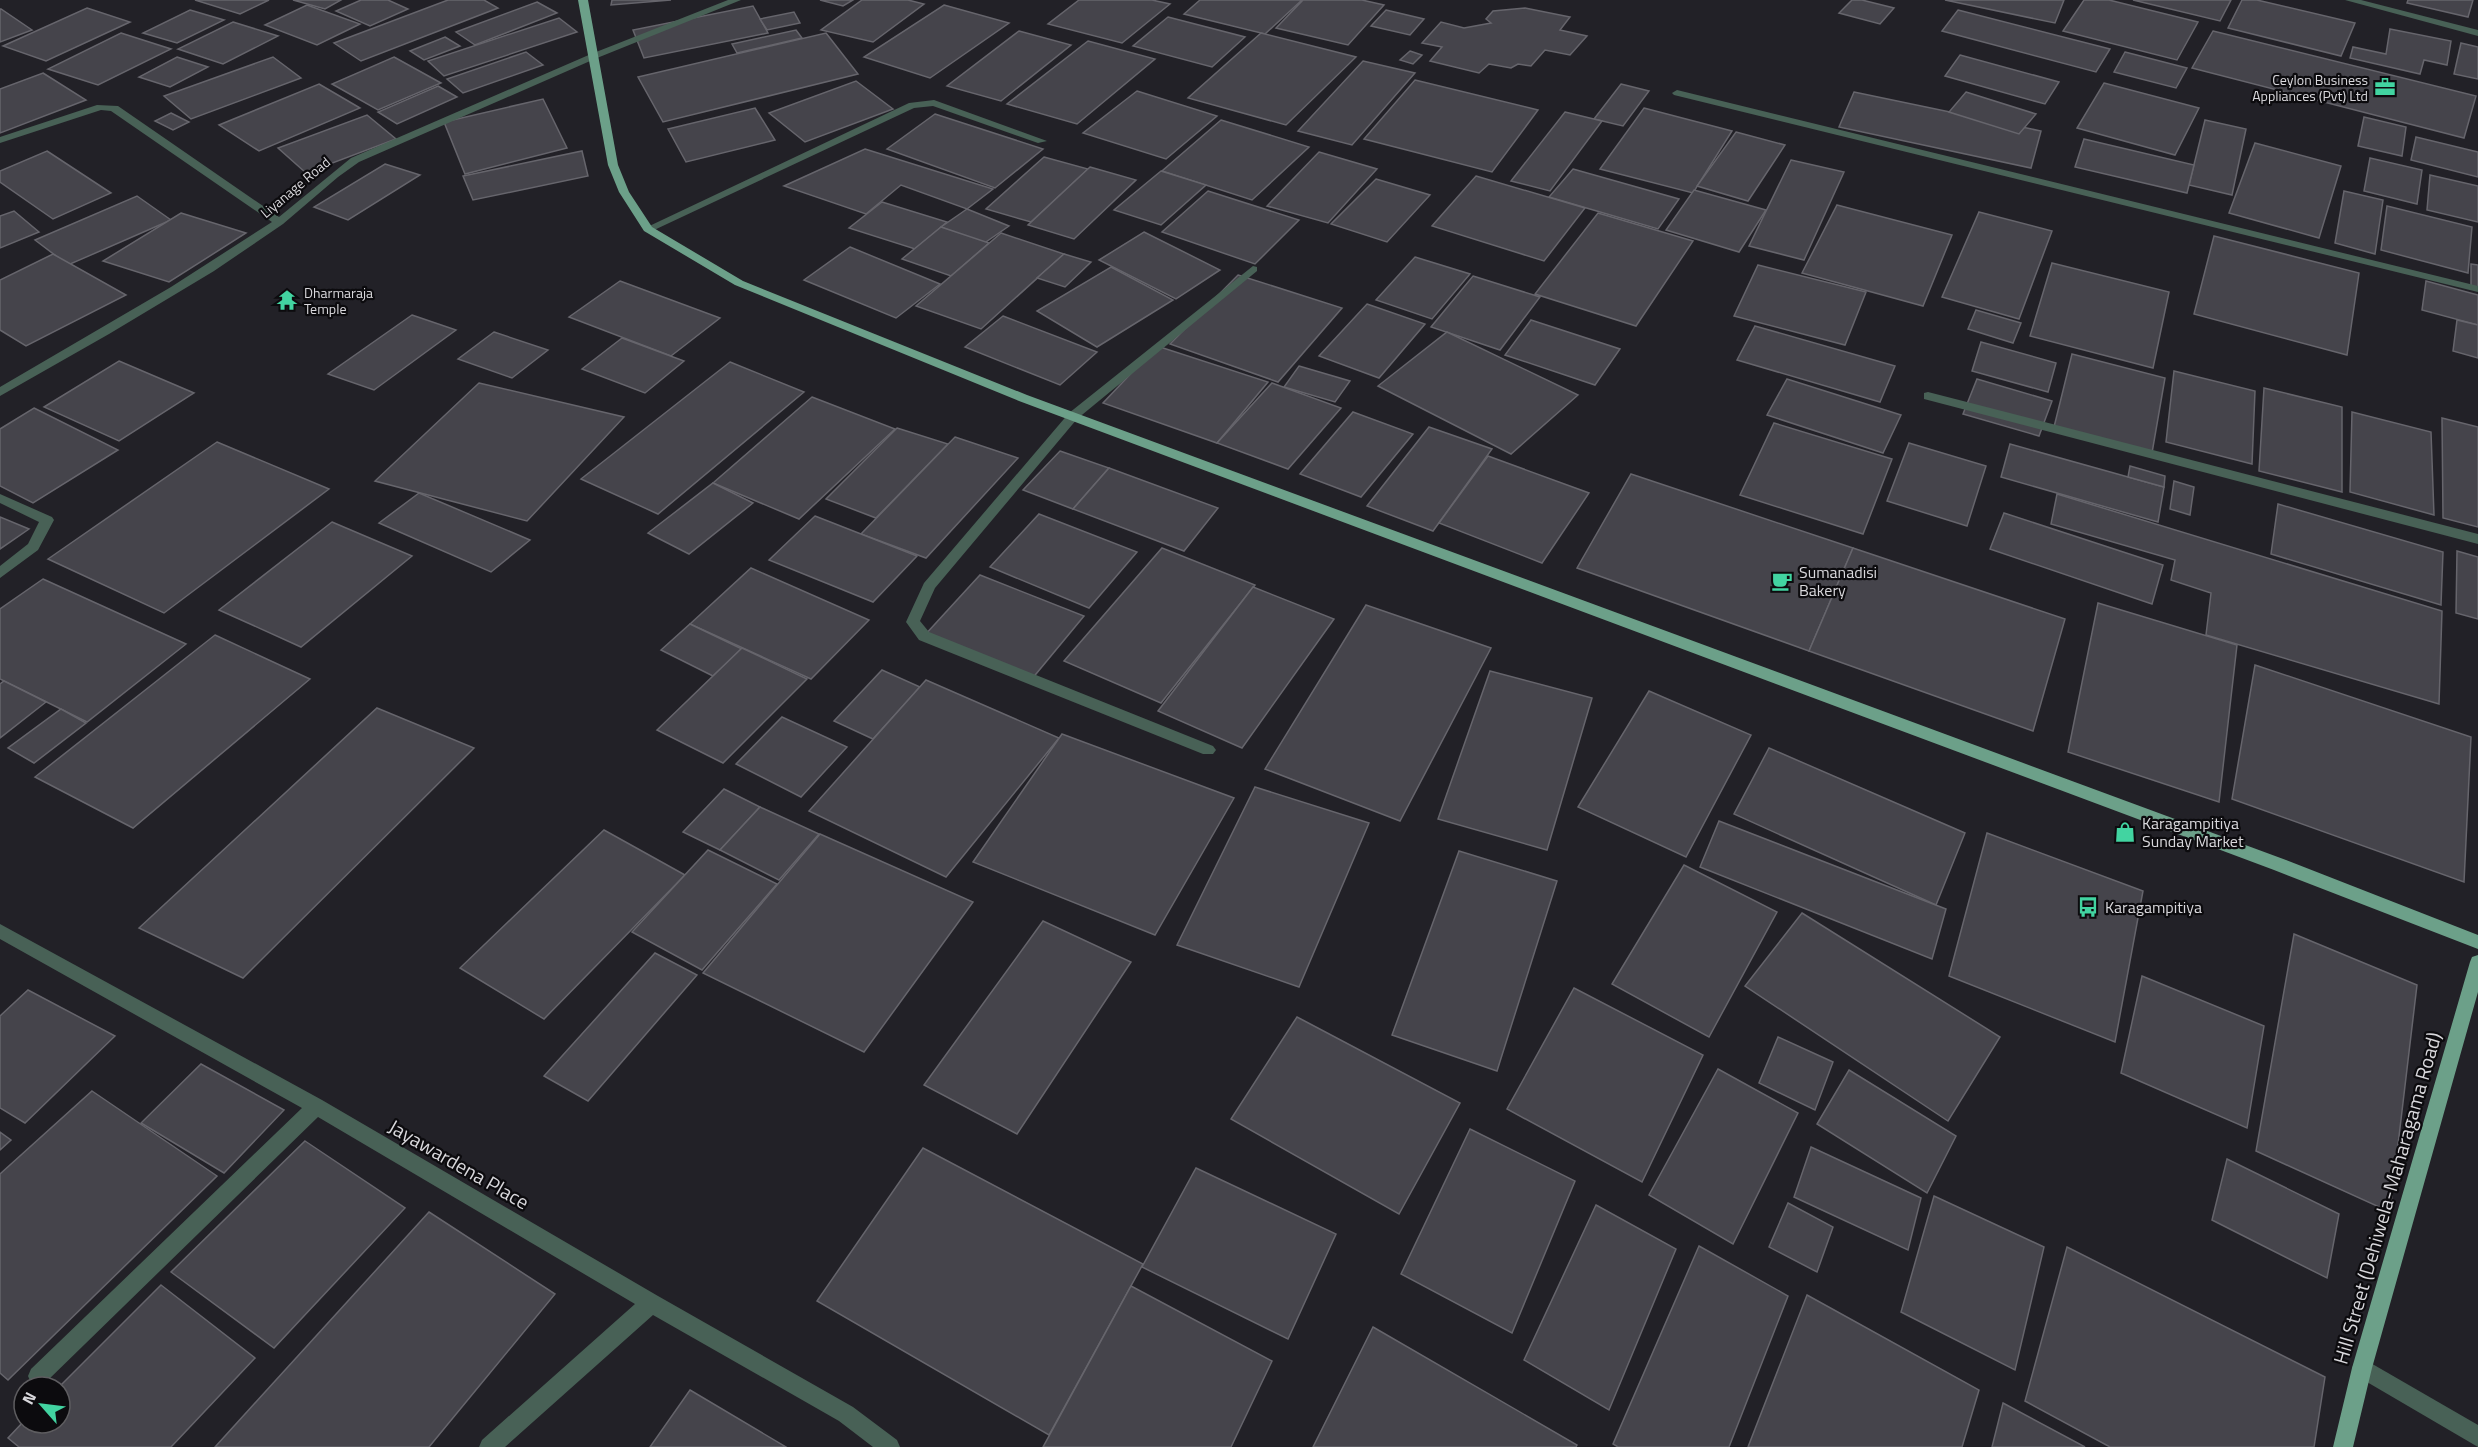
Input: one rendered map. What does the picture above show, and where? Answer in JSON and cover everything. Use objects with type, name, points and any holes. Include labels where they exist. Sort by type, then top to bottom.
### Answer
[{"type":"main road","points":[[583,0],[613,165],[624,192],[648,229],[739,283],[1023,398],[2269,861],[2478,942]]},
{"type":"main road","name":"Hill Street (Dehiwela-Maharagama Road)","points":[[2343,1447],[2362,1368],[2478,962]]},
{"type":"street","name":"Liyanage Road","points":[[0,392],[159,300],[279,222],[341,168],[355,160],[594,56],[736,0]]},
{"type":"street","points":[[2350,0],[2478,33]]},
{"type":"street","points":[[1677,93],[2478,289]]},
{"type":"street","points":[[648,229],[912,105],[934,103],[1042,141]]},
{"type":"street","points":[[0,140],[99,107],[114,108],[279,222]]},
{"type":"street","points":[[1208,750],[924,636],[913,622],[929,586],[1073,416],[1253,269]]},
{"type":"street","points":[[1928,396],[2478,539]]},
{"type":"street","points":[[0,498],[47,520],[33,547],[0,573]]},
{"type":"street","name":"Jayawardena Place","points":[[0,931],[316,1106],[651,1303],[846,1414],[890,1447]]},
{"type":"street","points":[[39,1375],[316,1106]]},
{"type":"street","points":[[489,1447],[651,1303]]},
{"type":"street","points":[[2362,1368],[2478,1437]]},
{"type":"building","points":[[195,0],[269,0],[240,14]]},
{"type":"building","points":[[293,0],[341,0],[325,9]]},
{"type":"building","points":[[361,0],[388,0],[408,9],[370,26],[336,11]]},
{"type":"building","points":[[448,0],[484,0],[498,8],[361,61],[334,43]]},
{"type":"building","points":[[612,0],[671,0],[611,5]]},
{"type":"building","points":[[820,0],[853,0],[843,6]]},
{"type":"building","points":[[862,0],[908,0],[924,4],[873,42],[821,30]]},
{"type":"building","points":[[1079,0],[1152,0],[1170,4],[1122,43],[1048,24]]},
{"type":"building","points":[[1200,0],[1302,0],[1265,34],[1184,14]]},
{"type":"building","points":[[1303,0],[1362,0],[1384,5],[1348,45],[1276,28]]},
{"type":"building","points":[[1852,0],[1862,0],[1894,8],[1880,24],[1839,13]]},
{"type":"building","points":[[1945,0],[2064,0],[2055,23]]},
{"type":"building","points":[[2084,0],[2109,0],[2198,22],[2177,60],[2063,31]]},
{"type":"building","points":[[2133,0],[2231,0],[2220,21]]},
{"type":"building","points":[[2242,0],[2257,0],[2355,23],[2341,56],[2228,28]]},
{"type":"building","points":[[2408,0],[2473,0],[2468,17],[2407,3]]},
{"type":"building","points":[[537,2],[557,13],[475,45],[456,32]]},
{"type":"building","points":[[307,5],[360,24],[317,45],[265,25]]},
{"type":"building","points":[[944,5],[1009,23],[930,78],[864,57]]},
{"type":"building","points":[[753,6],[768,33],[644,58],[633,30]]},
{"type":"building","points":[[87,8],[130,22],[46,61],[3,46]]},
{"type":"building","points":[[1525,8],[1570,17],[1560,30],[1587,36],[1570,55],[1545,50],[1531,66],[1518,64],[1511,68],[1489,64],[1479,73],[1430,61],[1442,47],[1422,43],[1441,22],[1464,28],[1491,23],[1486,19],[1493,11]]},
{"type":"building","points":[[1,9],[32,30],[0,42]]},
{"type":"building","points":[[190,10],[224,20],[177,43],[143,33]]},
{"type":"building","points":[[1386,10],[1424,19],[1410,35],[1371,26]]},
{"type":"building","points":[[1958,10],[2110,49],[2096,72],[1942,31]]},
{"type":"building","points":[[794,12],[800,23],[767,30],[760,19]]},
{"type":"building","points":[[1168,17],[1245,37],[1212,67],[1133,46]]},
{"type":"building","points":[[559,18],[577,32],[444,76],[428,61]]},
{"type":"building","points":[[233,22],[278,36],[223,64],[178,49]]},
{"type":"building","points":[[2390,29],[2451,41],[2447,65],[2424,60],[2420,74],[2350,58],[2353,47],[2386,54]]},
{"type":"building","points":[[796,30],[802,38],[737,53],[732,44]]},
{"type":"building","points":[[1019,31],[1071,45],[1001,101],[947,86]]},
{"type":"building","points":[[2213,31],[2476,96],[2464,138],[2192,68]]},
{"type":"building","points":[[121,33],[171,49],[98,85],[48,69]]},
{"type":"building","points":[[826,33],[858,74],[663,122],[638,77]]},
{"type":"building","points":[[1261,33],[1356,57],[1286,125],[1188,98]]},
{"type":"building","points":[[445,37],[460,46],[424,60],[410,51]]},
{"type":"building","points":[[1088,41],[1155,59],[1077,124],[1007,104]]},
{"type":"building","points":[[2461,43],[2478,47],[2478,79],[2454,74]]},
{"type":"building","points":[[1410,51],[1422,55],[1413,64],[1400,60]]},
{"type":"building","points":[[526,52],[543,65],[463,93],[447,79]]},
{"type":"building","points":[[2125,52],[2187,68],[2176,88],[2114,72]]},
{"type":"building","points":[[1960,55],[2059,82],[2045,104],[1945,76]]},
{"type":"building","points":[[177,57],[208,67],[170,87],[139,77]]},
{"type":"building","points":[[273,57],[301,78],[191,119],[164,96]]},
{"type":"building","points":[[394,57],[441,83],[378,110],[332,84]]},
{"type":"building","points":[[1363,61],[1415,73],[1352,145],[1298,131]]},
{"type":"building","points":[[43,73],[86,100],[0,133],[0,89]]},
{"type":"building","points":[[1415,80],[1538,110],[1492,172],[1364,139]]},
{"type":"building","points":[[856,81],[893,109],[805,142],[769,113]]},
{"type":"building","points":[[2104,83],[2199,108],[2175,155],[2077,128]]},
{"type":"building","points":[[319,84],[360,108],[259,151],[219,125]]},
{"type":"building","points":[[1621,84],[1649,91],[1623,126],[1594,119]]},
{"type":"building","points":[[438,86],[457,97],[397,124],[378,112]]},
{"type":"building","points":[[1137,91],[1217,116],[1166,159],[1083,133]]},
{"type":"building","points":[[1854,92],[2041,131],[2031,168],[1839,127]]},
{"type":"building","points":[[1966,92],[2036,114],[2019,134],[1949,112]]},
{"type":"building","points":[[543,99],[567,148],[465,174],[444,122]]},
{"type":"building","points":[[755,108],[775,140],[686,162],[668,129]]},
{"type":"building","points":[[1644,108],[1732,131],[1693,193],[1600,169]]},
{"type":"building","points":[[1565,112],[1602,121],[1550,191],[1511,181]]},
{"type":"building","points":[[171,113],[189,122],[173,130],[155,121]]},
{"type":"building","points":[[935,114],[1043,149],[995,188],[887,149]]},
{"type":"building","points":[[367,115],[396,139],[306,173],[278,148]]},
{"type":"building","points":[[2364,117],[2406,127],[2402,156],[2358,146]]},
{"type":"building","points":[[1221,120],[1309,147],[1252,200],[1162,171]]},
{"type":"building","points":[[2205,120],[2246,129],[2232,195],[2189,185]]},
{"type":"building","points":[[1736,132],[1785,145],[1748,201],[1697,186]]},
{"type":"building","points":[[2416,137],[2478,152],[2478,177],[2411,160]]},
{"type":"building","points":[[2084,139],[2194,165],[2187,193],[2075,167]]},
{"type":"building","points":[[2255,143],[2341,166],[2319,238],[2229,213]]},
{"type":"building","points":[[865,149],[993,189],[967,209],[901,185],[866,214],[784,186]]},
{"type":"building","points":[[47,151],[111,193],[53,219],[0,182],[0,171]]},
{"type":"building","points":[[582,151],[588,176],[473,200],[463,176]]},
{"type":"building","points":[[1319,152],[1377,169],[1328,223],[1267,206]]},
{"type":"building","points":[[1044,157],[1088,169],[1031,222],[986,209]]},
{"type":"building","points":[[2370,158],[2422,170],[2417,204],[2364,191]]},
{"type":"building","points":[[1791,160],[1844,172],[1804,260],[1749,246]]},
{"type":"building","points":[[385,164],[420,175],[348,220],[314,207]]},
{"type":"building","points":[[1090,167],[1136,180],[1074,239],[1028,225]]},
{"type":"building","points":[[1573,169],[1679,199],[1658,229],[1549,197]]},
{"type":"building","points":[[1161,171],[1206,185],[1161,225],[1114,210]]},
{"type":"building","points":[[2430,175],[2478,186],[2478,222],[2427,210]]},
{"type":"building","points":[[1476,176],[1585,208],[1544,261],[1432,226]]},
{"type":"building","points":[[1376,179],[1430,195],[1387,242],[1331,224]]},
{"type":"building","points":[[1694,190],[1766,210],[1739,252],[1666,230]]},
{"type":"building","points":[[1208,191],[1299,220],[1255,264],[1162,232]]},
{"type":"building","points":[[2344,191],[2383,200],[2375,254],[2335,243]]},
{"type":"building","points":[[137,196],[171,220],[68,265],[35,240]]},
{"type":"building","points":[[882,202],[947,222],[915,249],[849,228]]},
{"type":"building","points":[[1837,205],[1952,235],[1923,306],[1802,273]]},
{"type":"building","points":[[2387,206],[2472,227],[2468,273],[2381,250]]},
{"type":"building","points":[[967,209],[1009,226],[983,244],[941,227]]},
{"type":"building","points":[[14,211],[39,232],[0,248],[0,216]]},
{"type":"building","points":[[1979,212],[2052,231],[2019,319],[1942,297]]},
{"type":"building","points":[[181,213],[246,233],[169,282],[103,261]]},
{"type":"building","points":[[1598,213],[1693,241],[1636,326],[1535,294]]},
{"type":"building","points":[[941,227],[989,243],[951,276],[902,259]]},
{"type":"building","points":[[1144,232],[1220,270],[1176,299],[1099,260]]},
{"type":"building","points":[[1001,233],[1064,254],[981,329],[916,306]]},
{"type":"building","points":[[2214,236],[2359,273],[2347,355],[2194,314]]},
{"type":"building","points":[[850,247],[940,284],[896,318],[804,280]]},
{"type":"building","points":[[53,254],[126,295],[26,346],[0,330],[0,280]]},
{"type":"building","points":[[1064,254],[1091,262],[1065,287],[1037,278]]},
{"type":"building","points":[[1415,257],[1470,274],[1432,319],[1376,300]]},
{"type":"building","points":[[2052,263],[2169,292],[2153,368],[2030,336]]},
{"type":"building","points":[[2471,264],[2478,265],[2478,289],[2471,287]]},
{"type":"building","points":[[1758,265],[1866,292],[1845,345],[1734,316]]},
{"type":"building","points":[[1111,267],[1173,300],[1097,347],[1037,311]]},
{"type":"building","points":[[1238,275],[1342,308],[1278,382],[1170,344]]},
{"type":"building","points":[[1473,276],[1540,297],[1500,350],[1431,327]]},
{"type":"building","points":[[620,281],[720,318],[671,356],[569,317]]},
{"type":"building","points":[[2426,281],[2478,295],[2478,325],[2422,310]]},
{"type":"building","points":[[1367,304],[1425,324],[1379,378],[1319,356]]},
{"type":"building","points":[[1976,310],[2021,323],[2013,343],[1968,329]]},
{"type":"building","points":[[412,315],[456,330],[374,390],[328,374]]},
{"type":"building","points":[[1003,316],[1097,352],[1060,385],[965,347]]},
{"type":"building","points":[[1531,320],[1620,349],[1595,385],[1505,355]]},
{"type":"building","points":[[2457,320],[2478,325],[2478,358],[2453,351]]},
{"type":"building","points":[[1755,326],[1895,366],[1880,402],[1737,360]]},
{"type":"building","points":[[494,332],[548,350],[512,378],[458,359]]},
{"type":"building","points":[[1447,332],[1578,395],[1511,454],[1378,386]]},
{"type":"building","points":[[622,338],[684,361],[645,393],[582,369]]},
{"type":"building","points":[[1981,342],[2056,363],[2048,392],[1972,371]]},
{"type":"building","points":[[1157,346],[1268,382],[1217,443],[1103,403]]},
{"type":"building","points":[[2072,354],[2165,378],[2152,453],[2054,427]]},
{"type":"building","points":[[119,361],[194,393],[119,441],[44,407]]},
{"type":"building","points":[[730,362],[804,392],[658,514],[581,479]]},
{"type":"building","points":[[1299,366],[1350,381],[1335,402],[1284,387]]},
{"type":"building","points":[[2174,371],[2255,391],[2252,464],[2166,442]]},
{"type":"building","points":[[1787,379],[1901,415],[1883,453],[1767,415]]},
{"type":"building","points":[[1977,379],[2052,401],[2039,436],[1963,414]]},
{"type":"building","points":[[479,383],[624,417],[527,521],[375,481]]},
{"type":"building","points":[[1272,383],[1341,408],[1288,469],[1217,443]]},
{"type":"building","points":[[2264,388],[2342,407],[2342,492],[2259,471]]},
{"type":"building","points":[[812,397],[895,429],[799,519],[713,483]]},
{"type":"building","points":[[34,408],[118,450],[33,503],[0,486],[0,429]]},
{"type":"building","points":[[1353,412],[1413,434],[1361,497],[1300,474]]},
{"type":"building","points":[[2352,412],[2431,432],[2434,515],[2350,492]]},
{"type":"building","points":[[2442,418],[2478,427],[2478,527],[2443,518]]},
{"type":"building","points":[[1774,423],[1892,459],[1863,534],[1740,495]]},
{"type":"building","points":[[1429,427],[1492,449],[1433,531],[1367,506]]},
{"type":"building","points":[[897,428],[948,444],[876,518],[826,499]]},
{"type":"building","points":[[955,437],[1018,458],[926,558],[861,534]]},
{"type":"building","points":[[217,442],[329,489],[164,613],[48,559]]},
{"type":"building","points":[[1909,443],[1986,466],[1967,526],[1887,501]]},
{"type":"building","points":[[2010,444],[2164,487],[2158,522],[2001,477]]},
{"type":"building","points":[[1060,451],[1109,468],[1073,509],[1023,490]]},
{"type":"building","points":[[1488,456],[1589,493],[1542,563],[1439,523]]},
{"type":"building","points":[[2130,466],[2165,476],[2164,487],[2128,477]]},
{"type":"building","points":[[1109,468],[1218,508],[1184,551],[1073,509]]},
{"type":"building","points":[[1631,474],[1853,548],[1809,651],[1577,568]]},
{"type":"building","points":[[2174,481],[2194,487],[2190,515],[2170,509]]},
{"type":"building","points":[[713,483],[753,503],[689,554],[648,533]]},
{"type":"building","points":[[419,493],[530,540],[491,572],[379,523]]},
{"type":"building","points":[[2057,494],[2442,611],[2439,704],[2206,635],[2211,593],[2171,580],[2175,560],[2051,524]]},
{"type":"building","points":[[2278,504],[2443,552],[2441,605],[2271,554]]},
{"type":"building","points":[[2004,513],[2163,565],[2152,604],[1990,549]]},
{"type":"building","points":[[1039,514],[1137,552],[1089,608],[990,567]]},
{"type":"building","points":[[815,516],[917,556],[873,602],[769,560]]},
{"type":"building","points":[[0,517],[29,529],[0,549]]},
{"type":"building","points":[[332,522],[412,556],[301,647],[219,610]]},
{"type":"building","points":[[1162,548],[1255,585],[1161,703],[1064,661]]},
{"type":"building","points":[[1853,548],[2065,619],[2033,731],[1809,651]]},
{"type":"building","points":[[2457,551],[2478,557],[2478,619],[2456,613]]},
{"type":"building","points":[[751,568],[869,620],[811,679],[690,624]]},
{"type":"building","points":[[980,575],[1084,616],[1031,680],[924,636]]},
{"type":"building","points":[[43,579],[186,644],[87,722],[0,679],[0,609]]},
{"type":"building","points":[[1253,587],[1334,619],[1242,748],[1158,711]]},
{"type":"building","points":[[2098,603],[2237,645],[2219,802],[2068,752]]},
{"type":"building","points":[[1366,605],[1491,648],[1400,821],[1265,769]]},
{"type":"building","points":[[690,624],[742,649],[713,676],[661,650]]},
{"type":"building","points":[[215,635],[310,679],[133,828],[35,777]]},
{"type":"building","points":[[742,648],[807,679],[723,763],[657,730]]},
{"type":"building","points":[[2255,665],[2471,737],[2464,882],[2232,799]]},
{"type":"building","points":[[882,670],[920,687],[873,739],[834,721]]},
{"type":"building","points":[[1490,671],[1592,698],[1547,850],[1438,819]]},
{"type":"building","points":[[926,680],[1059,738],[946,877],[809,811]]},
{"type":"building","points":[[4,681],[46,702],[0,738],[0,684]]},
{"type":"building","points":[[1649,691],[1751,735],[1686,857],[1578,807]]},
{"type":"building","points":[[377,708],[474,748],[243,978],[139,928]]},
{"type":"building","points":[[61,709],[86,723],[34,763],[8,748]]},
{"type":"building","points":[[782,717],[847,747],[801,797],[736,764]]},
{"type":"building","points":[[1062,734],[1234,798],[1155,935],[973,862]]},
{"type":"building","points":[[1769,748],[1965,833],[1936,905],[1734,814]]},
{"type":"building","points":[[1255,787],[1369,823],[1299,987],[1177,945]]},
{"type":"building","points":[[724,789],[760,807],[720,850],[683,832]]},
{"type":"building","points":[[760,807],[819,834],[779,880],[720,850]]},
{"type":"building","points":[[1719,821],[1946,909],[1932,959],[1700,867]]},
{"type":"building","points":[[604,830],[685,875],[544,1019],[460,968]]},
{"type":"building","points":[[1987,833],[2143,891],[2115,1042],[1949,976]]},
{"type":"building","points":[[820,834],[973,902],[864,1052],[703,973]]},
{"type":"building","points":[[708,850],[777,884],[702,970],[632,932]]},
{"type":"building","points":[[1459,851],[1557,881],[1497,1071],[1392,1035]]},
{"type":"building","points":[[1684,865],[1777,912],[1709,1037],[1612,984]]},
{"type":"building","points":[[1802,913],[2000,1037],[1948,1121],[1745,986]]},
{"type":"building","points":[[1043,921],[1131,962],[1017,1134],[924,1085]]},
{"type":"building","points":[[2294,934],[2417,985],[2390,1212],[2256,1151]]},
{"type":"building","points":[[655,953],[697,975],[588,1101],[544,1076]]},
{"type":"building","points":[[2142,976],[2264,1026],[2247,1128],[2121,1073]]},
{"type":"building","points":[[1574,988],[1703,1055],[1642,1182],[1507,1109]]},
{"type":"building","points":[[28,990],[115,1036],[25,1123],[0,1108],[0,1016]]},
{"type":"building","points":[[1297,1017],[1460,1103],[1399,1214],[1231,1119]]},
{"type":"building","points":[[1778,1037],[1833,1062],[1815,1110],[1759,1083]]},
{"type":"building","points":[[201,1064],[284,1110],[224,1173],[141,1123]]},
{"type":"building","points":[[1718,1069],[1798,1113],[1733,1244],[1649,1195]]},
{"type":"building","points":[[1849,1070],[1956,1136],[1927,1193],[1817,1124]]},
{"type":"building","points":[[92,1091],[217,1176],[8,1380],[0,1373],[0,1174]]},
{"type":"building","points":[[1470,1129],[1575,1181],[1512,1333],[1401,1274]]},
{"type":"building","points":[[0,1132],[11,1140],[0,1150]]},
{"type":"building","points":[[305,1141],[405,1208],[274,1348],[171,1272]]},
{"type":"building","points":[[1811,1147],[1921,1198],[1908,1250],[1794,1197]]},
{"type":"building","points":[[923,1148],[1143,1264],[1049,1435],[817,1301]]},
{"type":"building","points":[[2227,1159],[2339,1214],[2327,1278],[2212,1220]]},
{"type":"building","points":[[1196,1168],[1336,1234],[1288,1339],[1142,1267]]},
{"type":"building","points":[[1934,1196],[2044,1247],[2015,1370],[1901,1312]]},
{"type":"building","points":[[1788,1203],[1833,1227],[1817,1272],[1769,1247]]},
{"type":"building","points":[[1596,1205],[1676,1249],[1609,1410],[1524,1360]]},
{"type":"building","points":[[429,1212],[555,1294],[429,1447],[215,1447]]},
{"type":"building","points":[[1699,1246],[1788,1296],[1729,1447],[1618,1447],[1613,1444]]},
{"type":"building","points":[[2067,1247],[2325,1377],[2314,1447],[2110,1447],[2025,1401]]},
{"type":"building","points":[[161,1285],[255,1358],[171,1447],[19,1447],[8,1438],[12,1434],[72,1435],[71,1375]]},
{"type":"building","points":[[1131,1286],[1272,1361],[1231,1447],[1043,1447]]},
{"type":"building","points":[[1807,1295],[1979,1390],[1962,1447],[1748,1447]]},
{"type":"building","points":[[1373,1327],[1577,1445],[1576,1447],[1313,1447]]},
{"type":"building","points":[[690,1390],[786,1447],[650,1447]]},
{"type":"building","points":[[2003,1403],[2085,1447],[1992,1447]]},
{"type":"place","name":"Ceylon Business Appliances (Pvt) Ltd","points":[[2385,87]]},
{"type":"place","name":"Dharmaraja Temple","points":[[287,300]]},
{"type":"place","name":"Sumanadisi Bakery","points":[[1782,581]]},
{"type":"place","name":"Karagampitiya Sunday Market","points":[[2125,832]]},
{"type":"place","name":"Karagampitiya","points":[[2088,907]]}]
